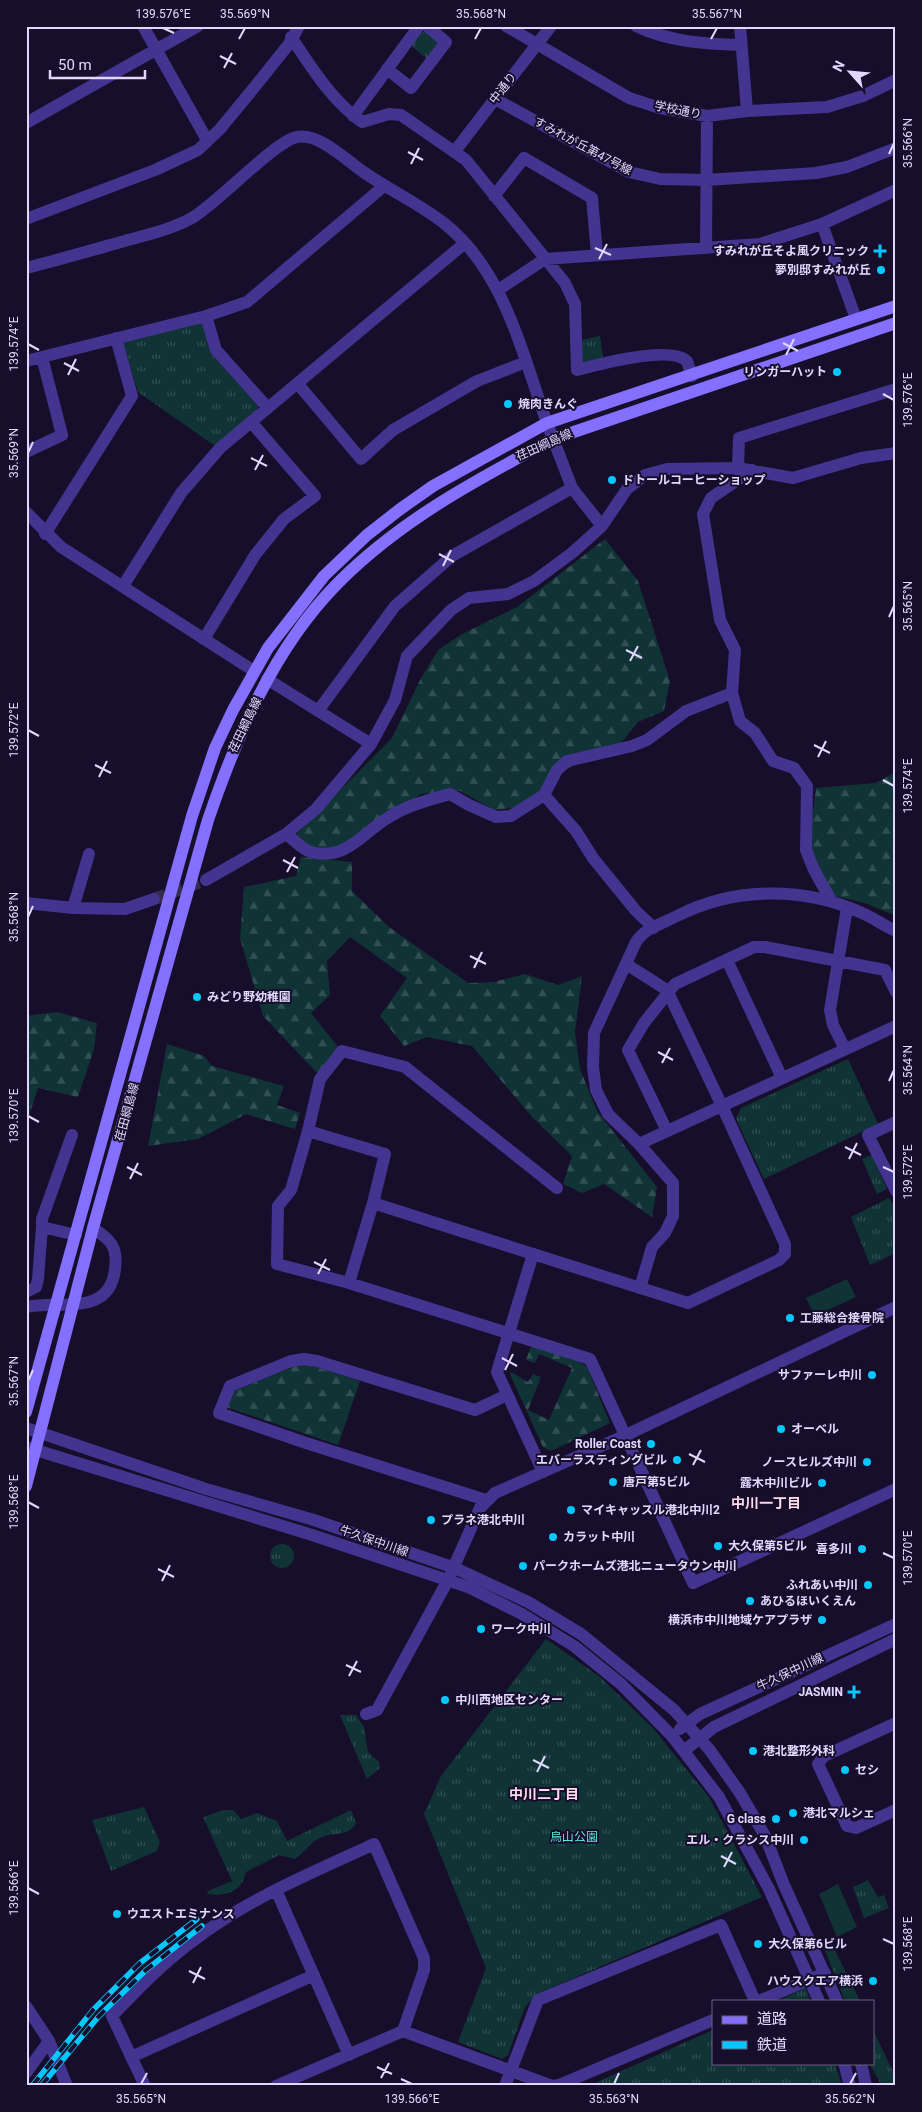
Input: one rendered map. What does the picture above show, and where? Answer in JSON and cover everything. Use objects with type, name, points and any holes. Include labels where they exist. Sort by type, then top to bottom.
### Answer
[{"type":"main road","name":"荏田綱島線","points":[[26,1412],[192,816],[215,748],[254,671],[294,612],[324,576],[367,535],[433,486],[547,423],[692,376],[896,306]]},
{"type":"main road","name":"荏田綱島線","points":[[26,1486],[31,1449],[42,1433],[94,1228],[208,820],[230,756],[267,679],[302,627],[336,584],[377,548],[439,502],[504,463],[553,439],[896,323]]},
{"type":"street","points":[[143,26],[207,140]]},
{"type":"street","points":[[26,123],[198,26]]},
{"type":"street","points":[[26,219],[155,170],[198,150],[220,129],[257,84],[289,44],[291,37],[299,26]]},
{"type":"street","points":[[353,116],[418,26]]},
{"type":"street","points":[[387,69],[410,88],[446,42],[427,26]]},
{"type":"street","name":"学校通り","points":[[506,26],[629,98],[660,108],[706,116],[747,111],[827,106],[894,85]]},
{"type":"street","name":"中通り","points":[[455,151],[551,26]]},
{"type":"street","points":[[636,26],[679,40],[700,44],[741,45]]},
{"type":"street","points":[[740,26],[747,111]]},
{"type":"street","points":[[291,37],[332,97],[353,116],[362,122],[388,114],[401,114],[466,160],[565,283],[575,304],[577,370],[625,357],[679,356],[687,361],[692,376]]},
{"type":"street","name":"すみれが丘第47号線","points":[[495,98],[629,172],[660,179],[706,180],[816,173],[847,167],[896,148]]},
{"type":"street","points":[[706,116],[706,248]]},
{"type":"street","points":[[26,268],[176,226],[210,206],[281,145],[296,137],[306,137],[321,142],[384,186],[444,224],[465,243],[486,268],[498,290],[572,488],[602,526]]},
{"type":"street","points":[[494,196],[524,158],[592,198],[597,254]]},
{"type":"street","points":[[26,362],[206,316],[247,302],[384,186]]},
{"type":"street","points":[[498,290],[545,259],[760,244],[822,224],[896,190]]},
{"type":"street","points":[[822,224],[856,319]]},
{"type":"street","points":[[122,586],[181,493],[220,448],[465,243]]},
{"type":"street","points":[[206,316],[216,350],[268,408]]},
{"type":"street","points":[[45,534],[132,396],[116,338]]},
{"type":"street","points":[[26,452],[62,435],[42,357]]},
{"type":"street","points":[[298,384],[360,459],[393,430],[469,386],[526,362]]},
{"type":"street","points":[[738,468],[740,438],[896,388]]},
{"type":"street","points":[[204,639],[255,555],[284,519],[315,496],[251,422]]},
{"type":"street","points":[[206,880],[286,834],[316,809],[370,744],[395,700],[407,656],[451,610],[469,598],[508,594],[534,581],[602,526],[626,489],[645,475],[667,469],[738,468],[793,478],[861,458],[896,453]]},
{"type":"street","points":[[752,470],[711,498],[703,514],[720,620],[735,650],[732,692],[740,721],[755,733],[773,761],[794,768],[807,786],[806,850],[832,902]]},
{"type":"street","points":[[318,711],[395,606],[452,556],[572,488]]},
{"type":"street","points":[[26,512],[45,534],[76,558],[254,671]]},
{"type":"street","points":[[267,679],[370,744]]},
{"type":"street","points":[[286,834],[310,852],[341,851],[354,846],[386,818],[414,804],[450,794],[496,817],[512,816],[544,796],[557,770],[567,761],[632,746],[647,740],[686,711],[732,692]]},
{"type":"street","points":[[544,796],[576,831],[593,858],[636,911],[654,928]]},
{"type":"street","points":[[73,908],[89,854]]},
{"type":"street","points":[[640,1288],[652,1247],[665,1233],[673,1216],[672,1183],[640,1144],[608,1114],[596,1090],[593,1067],[594,1033],[643,932],[696,906],[740,896],[802,894],[861,912],[896,931]]},
{"type":"street","points":[[26,903],[73,908],[126,909],[154,899]]},
{"type":"street","points":[[845,1049],[833,1026],[830,1010],[836,961],[847,908]]},
{"type":"street","points":[[667,1131],[628,1050],[667,990],[675,984],[754,947],[766,947],[885,970],[896,992]]},
{"type":"street","points":[[727,960],[782,1078]]},
{"type":"street","points":[[373,1204],[688,1303],[779,1260],[784,1254],[785,1244],[667,990],[626,964]]},
{"type":"street","points":[[640,1144],[896,1026]]},
{"type":"street","points":[[557,1188],[405,1067],[342,1051],[320,1079],[308,1131],[291,1190],[278,1206],[277,1264],[349,1283],[590,1359],[693,1584],[896,1489]]},
{"type":"street","points":[[896,1122],[868,1135],[896,1191]]},
{"type":"street","points":[[308,1131],[385,1154],[373,1204],[349,1283]]},
{"type":"street","points":[[26,1292],[36,1287],[42,1219],[72,1136]]},
{"type":"street","points":[[42,1227],[76,1234]]},
{"type":"street","points":[[26,1307],[40,1304],[90,1303],[102,1298],[115,1274],[117,1255],[108,1238],[94,1228]]},
{"type":"street","points":[[533,1254],[497,1372],[543,1472]]},
{"type":"street","points":[[366,1714],[377,1710],[455,1568],[476,1516],[486,1500],[495,1493],[624,1436],[896,1307]]},
{"type":"street","points":[[486,1500],[306,1444],[219,1413],[230,1386],[304,1359],[317,1361],[475,1410],[507,1395]]},
{"type":"street","name":"牛久保中川線","points":[[26,1428],[206,1489],[314,1520],[455,1568],[521,1598],[581,1634],[629,1672],[699,1737]]},
{"type":"street","name":"牛久保中川線","points":[[31,1449],[312,1535],[448,1580],[502,1603],[574,1646],[621,1684],[685,1750],[714,1727],[896,1639]]},
{"type":"street","name":"牛久保中川線","points":[[672,1736],[686,1723],[700,1714],[896,1624]]},
{"type":"street","points":[[896,1723],[821,1758],[818,1764],[845,1823],[850,1828],[856,1828],[896,1810]]},
{"type":"street","points":[[699,1737],[740,1793],[765,1836],[784,1884],[837,2000]]},
{"type":"street","points":[[685,1750],[739,1830],[820,2000]]},
{"type":"street","points":[[145,2086],[112,2016],[150,1976],[193,1940],[243,1908],[276,1890],[374,1844],[424,1958],[424,1970],[403,2031]]},
{"type":"street","points":[[276,1890],[350,2055]]},
{"type":"street","points":[[504,2086],[538,2000],[722,1925],[755,2000]]},
{"type":"street","points":[[761,2000],[825,1973]]},
{"type":"street","points":[[131,2057],[314,1975]]},
{"type":"street","points":[[26,2006],[49,2040],[67,2086]]},
{"type":"street","points":[[276,2086],[403,2031],[552,2086],[559,2086],[712,2020]]},
{"type":"street","points":[[26,2073],[49,2040]]},
{"type":"street","points":[[844,2064],[850,2086]]},
{"type":"street","points":[[861,2064],[866,2086]]},
{"type":"green space","points":[[427,32],[438,42],[429,60],[410,45],[420,33]]},
{"type":"green space","points":[[202,322],[211,354],[259,406],[246,423],[215,446],[138,392],[123,342]]},
{"type":"green space","points":[[600,336],[603,358],[581,364],[581,340]]},
{"type":"green space","points":[[605,539],[638,581],[670,681],[664,711],[638,722],[617,748],[551,775],[540,793],[513,808],[494,810],[460,791],[421,794],[336,849],[312,851],[296,835],[392,738],[420,680],[438,650],[462,634],[517,607]]},
{"type":"green space","points":[[896,772],[896,916],[865,903],[830,895],[809,843],[816,788],[875,783]]},
{"type":"green space","points":[[301,857],[352,862],[352,891],[389,927],[468,983],[494,982],[525,974],[558,985],[582,976],[575,1032],[580,1069],[597,1111],[657,1187],[652,1217],[604,1184],[582,1193],[563,1184],[572,1156],[532,1117],[472,1046],[427,1037],[404,1046],[380,1016],[407,978],[350,937],[327,961],[330,995],[311,1013],[339,1048],[317,1073],[263,1016],[240,938],[244,887],[296,876]]},
{"type":"green space","points":[[57,1012],[97,1023],[94,1049],[78,1097],[38,1088],[26,1124],[26,1016]]},
{"type":"green space","points":[[167,1044],[204,1056],[212,1066],[284,1086],[277,1105],[300,1113],[295,1129],[246,1114],[198,1139],[148,1146]]},
{"type":"green space","points":[[848,1059],[878,1124],[764,1179],[736,1119],[741,1108]]},
{"type":"green space","points":[[872,1155],[887,1189],[877,1194],[862,1159]]},
{"type":"green space","points":[[889,1198],[896,1209],[896,1253],[870,1265],[851,1217]]},
{"type":"green space","points":[[847,1279],[856,1297],[815,1316],[806,1298]]},
{"type":"green space","points":[[531,1346],[576,1360],[587,1367],[610,1423],[551,1451],[543,1447],[510,1374],[511,1372],[528,1382],[533,1374],[541,1377],[528,1410],[549,1420],[572,1368],[539,1354],[535,1363],[526,1360]]},
{"type":"green space","points":[[303,1363],[360,1381],[338,1445],[226,1407],[231,1392]]},
{"type":"green space","points":[[282,1544],[291,1547],[294,1556],[291,1565],[282,1568],[273,1565],[270,1556],[273,1547]]},
{"type":"green space","name":"烏山公園","points":[[546,1639],[600,1677],[652,1727],[709,1797],[762,1897],[537,1994],[525,2007],[508,2055],[502,2059],[458,2042],[486,1968],[424,1814],[441,1776]]},
{"type":"green space","points":[[340,1715],[356,1715],[364,1727],[368,1752],[379,1762],[380,1768],[367,1779]]},
{"type":"green space","points":[[144,1807],[160,1842],[157,1851],[111,1871],[92,1820]]},
{"type":"green space","points":[[223,1810],[233,1810],[241,1819],[257,1813],[277,1821],[287,1841],[351,1810],[356,1823],[344,1833],[324,1836],[318,1839],[295,1859],[279,1855],[246,1872],[241,1884],[232,1892],[220,1895],[207,1894],[208,1891],[232,1881],[203,1817]]},
{"type":"green space","points":[[868,1880],[878,1897],[884,1895],[889,1908],[864,1918],[853,1887]]},
{"type":"green space","points":[[838,1884],[857,1927],[837,1937],[819,1894]]},
{"type":"green space","points":[[829,1938],[860,2000],[845,2000],[822,1943]]},
{"type":"green space","points":[[805,1988],[810,2000],[780,2000]]},
{"type":"green space","points":[[712,2030],[712,2064],[835,2064],[842,2086],[599,2086],[597,2082]]},
{"type":"green space","points":[[874,2032],[896,2078],[896,2086],[882,2086],[870,2064],[874,2064]]},
{"type":"tunnel","points":[[154,899],[206,880]]},
{"type":"railway","points":[[32,2086],[93,2010],[140,1963],[197,1919]]},
{"type":"railway","points":[[41,2086],[99,2016],[146,1970],[202,1926]]},
{"type":"place","name":"すみれが丘そよ風クリニック","points":[[880,251]]},
{"type":"place","name":"夢別邸すみれが丘","points":[[881,270]]},
{"type":"place","name":"リンガーハット","points":[[837,372]]},
{"type":"place","name":"焼肉きんぐ","points":[[508,404]]},
{"type":"place","name":"ドトールコーヒーショップ","points":[[612,480]]},
{"type":"place","name":"みどり野幼稚園","points":[[197,997]]},
{"type":"place","name":"工藤総合接骨院","points":[[790,1318]]},
{"type":"place","name":"サファーレ中川","points":[[872,1375]]},
{"type":"place","name":"オーベル","points":[[781,1429]]},
{"type":"place","name":"Roller Coast","points":[[651,1444]]},
{"type":"place","name":"エバーラスティングビル","points":[[677,1460]]},
{"type":"place","name":"ノースヒルズ中川","points":[[867,1462]]},
{"type":"place","name":"唐戸第5ビル","points":[[613,1482]]},
{"type":"place","name":"露木中川ビル","points":[[822,1483]]},
{"type":"place","name":"マイキャッスル港北中川2","points":[[571,1510]]},
{"type":"place","name":"プラネ港北中川","points":[[431,1520]]},
{"type":"place","name":"カラット中川","points":[[553,1537]]},
{"type":"place","name":"大久保第5ビル","points":[[718,1546]]},
{"type":"place","name":"喜多川","points":[[862,1549]]},
{"type":"place","name":"パークホームズ港北ニュータウン中川","points":[[523,1566]]},
{"type":"place","name":"ふれあい中川","points":[[868,1585]]},
{"type":"place","name":"あひるほいくえん","points":[[750,1601]]},
{"type":"place","name":"横浜市中川地域ケアプラザ","points":[[822,1620]]},
{"type":"place","name":"ワーク中川","points":[[481,1629]]},
{"type":"place","name":"JASMIN","points":[[854,1692]]},
{"type":"place","name":"中川西地区センター","points":[[445,1700]]},
{"type":"place","name":"港北整形外科","points":[[753,1751]]},
{"type":"place","name":"セシ","points":[[845,1770]]},
{"type":"place","name":"港北マルシェ","points":[[793,1813]]},
{"type":"place","name":"G class","points":[[776,1819]]},
{"type":"place","name":"エル・クラシス中川","points":[[804,1840]]},
{"type":"place","name":"ウエストエミナンス","points":[[117,1914]]},
{"type":"place","name":"大久保第6ビル","points":[[758,1944]]},
{"type":"place","name":"ハウスクエア横浜","points":[[873,1981]]},
{"type":"district","name":"中川一丁目","points":[[766,1503]]},
{"type":"district","name":"中川二丁目","points":[[544,1794]]}]
